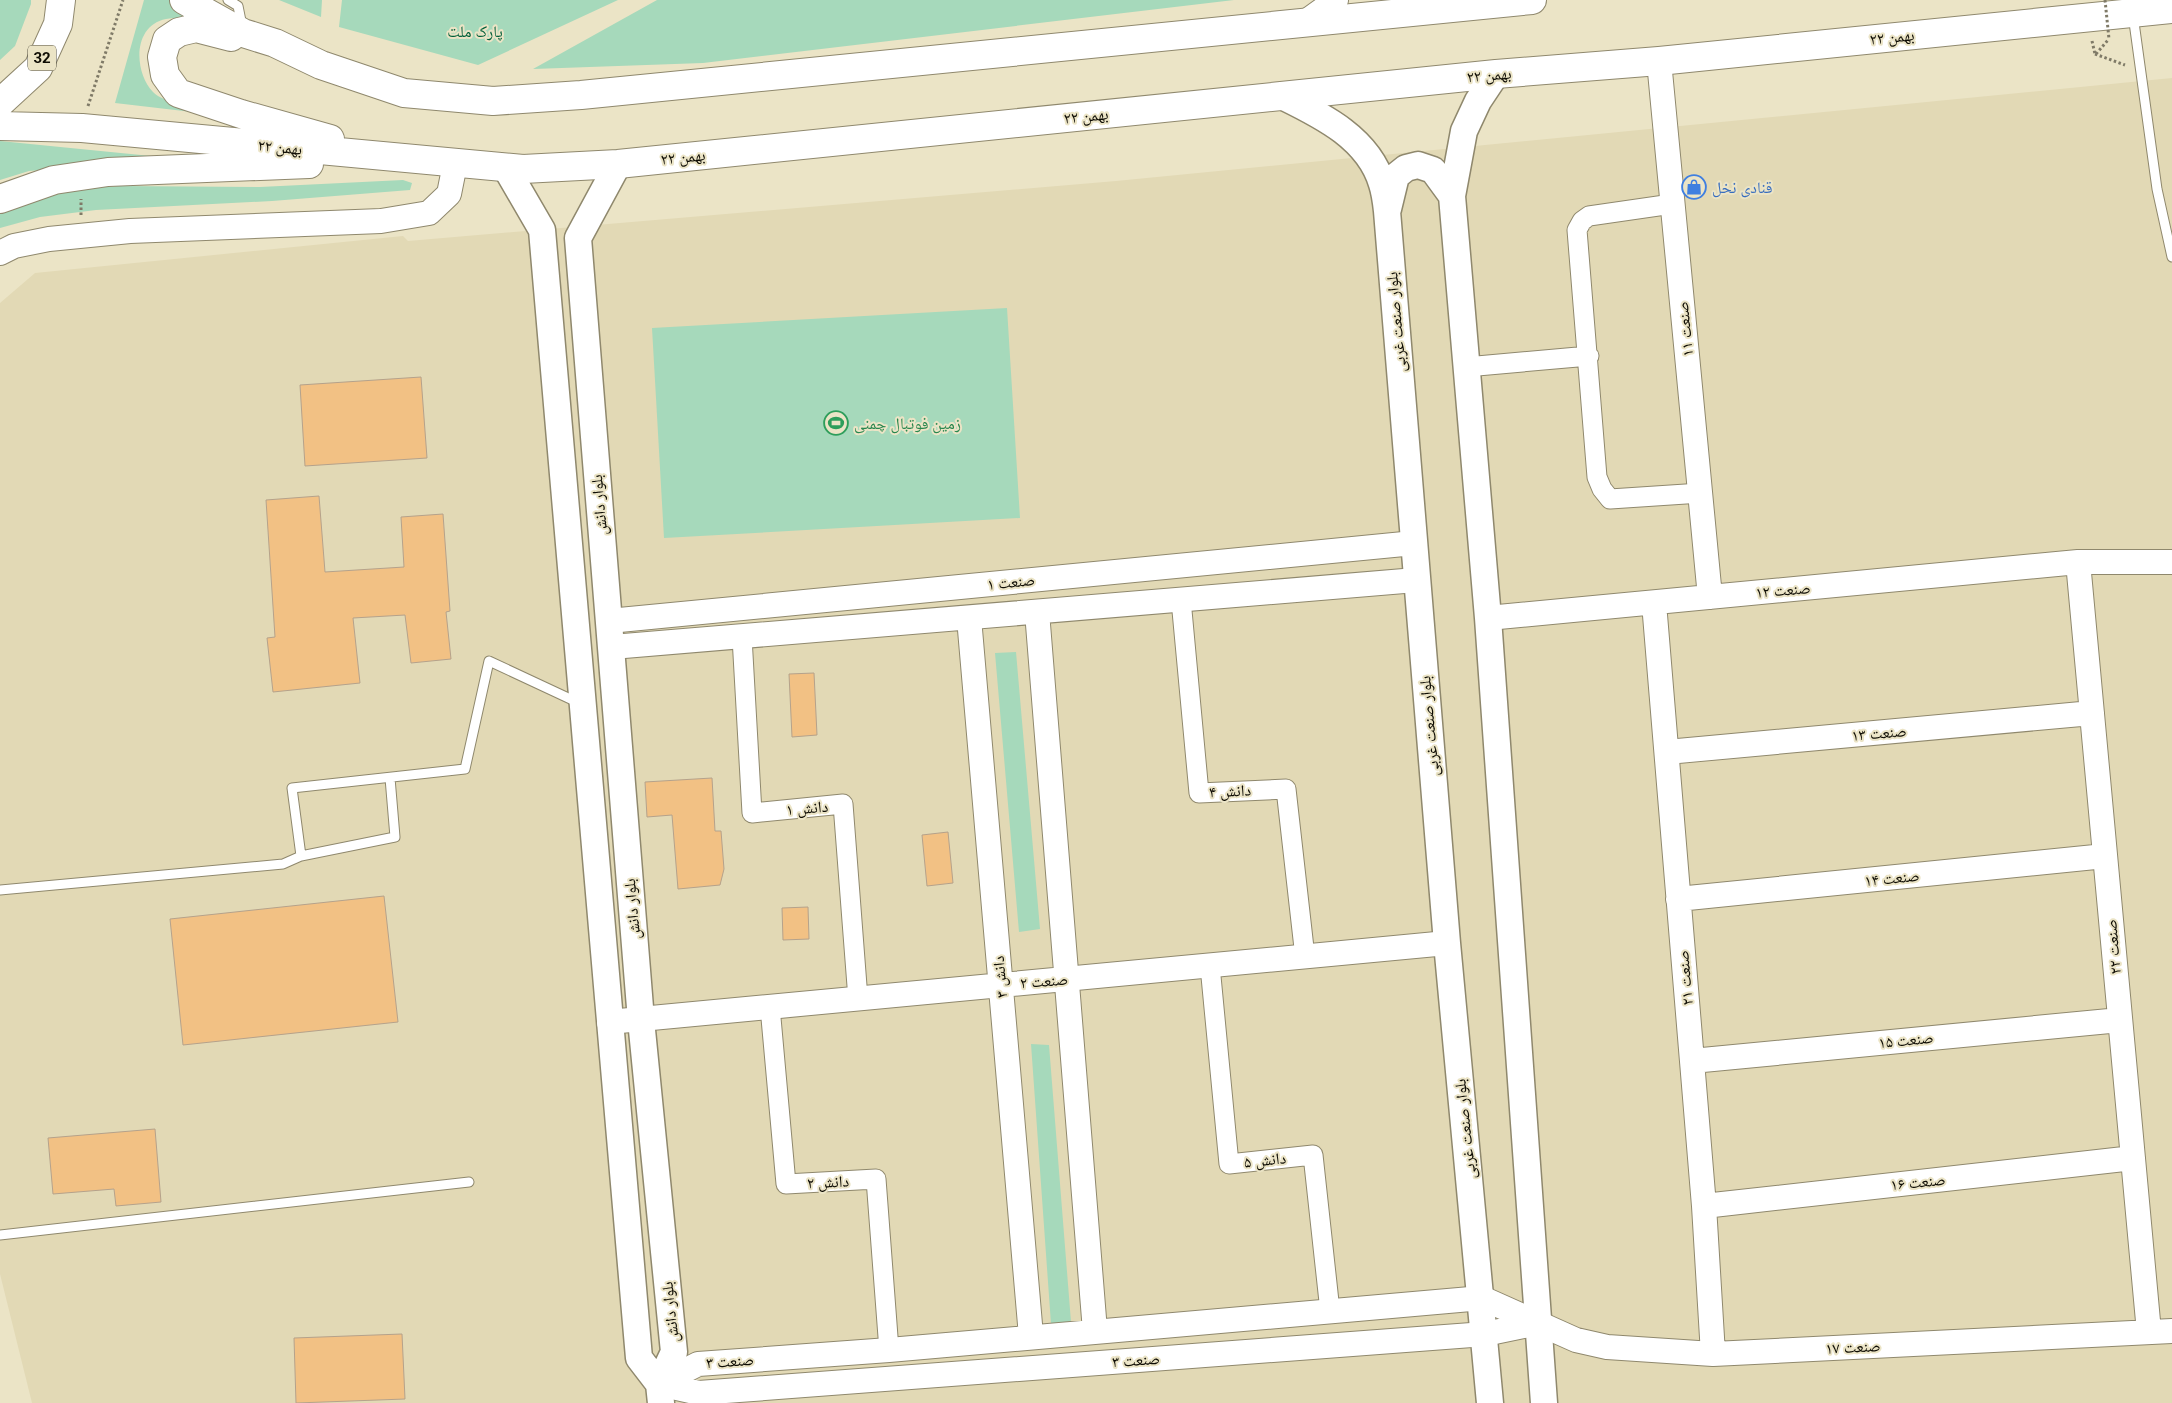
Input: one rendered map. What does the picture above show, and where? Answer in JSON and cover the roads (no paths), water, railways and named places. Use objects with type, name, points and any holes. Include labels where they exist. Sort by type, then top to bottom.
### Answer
[{"type":"highway","name":"32","points":[[0,103],[38,68],[58,24],[62,0]]},
{"type":"highway","points":[[184,0],[243,33],[274,43],[320,65]]},
{"type":"highway","points":[[399,159],[241,114],[178,93],[165,75],[162,57],[167,40],[178,32],[196,28],[230,36],[404,93],[493,101],[581,95],[1532,0]]},
{"type":"highway","name":"۲۲ بهمن","points":[[0,126],[82,128],[425,162],[506,168],[523,169],[618,164],[1496,74],[1659,61],[2172,8]]},
{"type":"highway","points":[[0,199],[54,180],[108,172],[425,162]]},
{"type":"main road","points":[[1496,74],[1478,101],[1464,131],[1452,196],[1488,618],[1544,1403]]},
{"type":"main road","name":"بلوار صنعت غربی","points":[[1284,96],[1322,115],[1362,147],[1382,184],[1387,211],[1447,943],[1482,1298],[1490,1403]]},
{"type":"main road","name":"بلوار دانش","points":[[618,164],[578,238],[641,1020],[674,1352],[660,1394]]},
{"type":"main road","points":[[1387,211],[1396,176],[1406,168],[1418,165],[1433,170],[1452,196]]},
{"type":"main road","name":"بلوار دانش","points":[[506,168],[542,230],[639,1358],[660,1394]]},
{"type":"main road","points":[[582,705],[615,702]]},
{"type":"street","points":[[1304,23],[1336,0]]},
{"type":"street","name":"صنعت ۱۱","points":[[1659,61],[1710,597]]},
{"type":"street","points":[[0,253],[14,246],[49,239],[130,231],[381,221],[429,213],[449,194],[455,164]]},
{"type":"street","points":[[1672,204],[1589,216],[1582,221],[1577,230],[1589,356],[1597,477],[1602,489],[1610,499],[1701,493]]},
{"type":"street","points":[[1466,368],[1589,356]]},
{"type":"street","name":"صنعت ۱","points":[[609,621],[1414,543]]},
{"type":"street","name":"صنعت ۱۲","points":[[1488,618],[2078,562],[2172,562]]},
{"type":"street","name":"صنعت ۲۲","points":[[2078,562],[2149,1332]]},
{"type":"street","name":"صنعت ۱","points":[[612,647],[1416,580]]},
{"type":"street","name":"دانش ۴","points":[[1181,600],[1199,793],[1286,788],[1305,957]]},
{"type":"street","name":"صنعت ۲۱","points":[[1654,603],[1704,1206],[1713,1354]]},
{"type":"street","points":[[1037,612],[1096,1331]]},
{"type":"street","name":"دانش ۳","points":[[969,618],[1031,1336]]},
{"type":"street","name":"دانش ۱","points":[[742,636],[752,813],[843,804],[858,999]]},
{"type":"street","name":"صنعت ۱۳","points":[[1667,752],[2092,713]]},
{"type":"street","name":"صنعت ۱۴","points":[[1678,899],[2105,856]]},
{"type":"street","name":"صنعت ۲","points":[[609,1022],[1447,943]]},
{"type":"street","name":"دانش ۵","points":[[1210,966],[1229,1164],[1312,1155],[1330,1311]]},
{"type":"street","name":"دانش ۲","points":[[770,1007],[786,1184],[876,1179],[889,1350]]},
{"type":"street","name":"صنعت ۱۵","points":[[1692,1061],[2120,1020]]},
{"type":"street","name":"صنعت ۱۶","points":[[1704,1206],[2133,1158]]},
{"type":"street","name":"صنعت ۱۷","points":[[1482,1298],[1576,1340],[1607,1347],[1713,1354],[2172,1331]]},
{"type":"street","name":"صنعت ۳","points":[[660,1394],[698,1364],[889,1350],[1031,1336],[1482,1298]]},
{"type":"street","name":"صنعت ۳","points":[[660,1394],[699,1393],[1485,1334],[1538,1323]]},
{"type":"lane","points":[[228,0],[238,6],[243,33]]},
{"type":"lane","points":[[2132,13],[2157,189],[2172,257]]},
{"type":"lane","points":[[301,856],[292,788],[466,769],[489,661],[582,705]]},
{"type":"lane","points":[[0,890],[283,864],[301,856],[395,837],[390,778]]},
{"type":"lane","points":[[0,1235],[469,1182]]},
{"type":"place","name":"قنادی نخل","points":[[1694,187]]},
{"type":"place","name":"زمین فوتبال چمنی","points":[[836,423]]},
{"type":"park label","name":"پارک ملت","points":[[475,31]]}]
